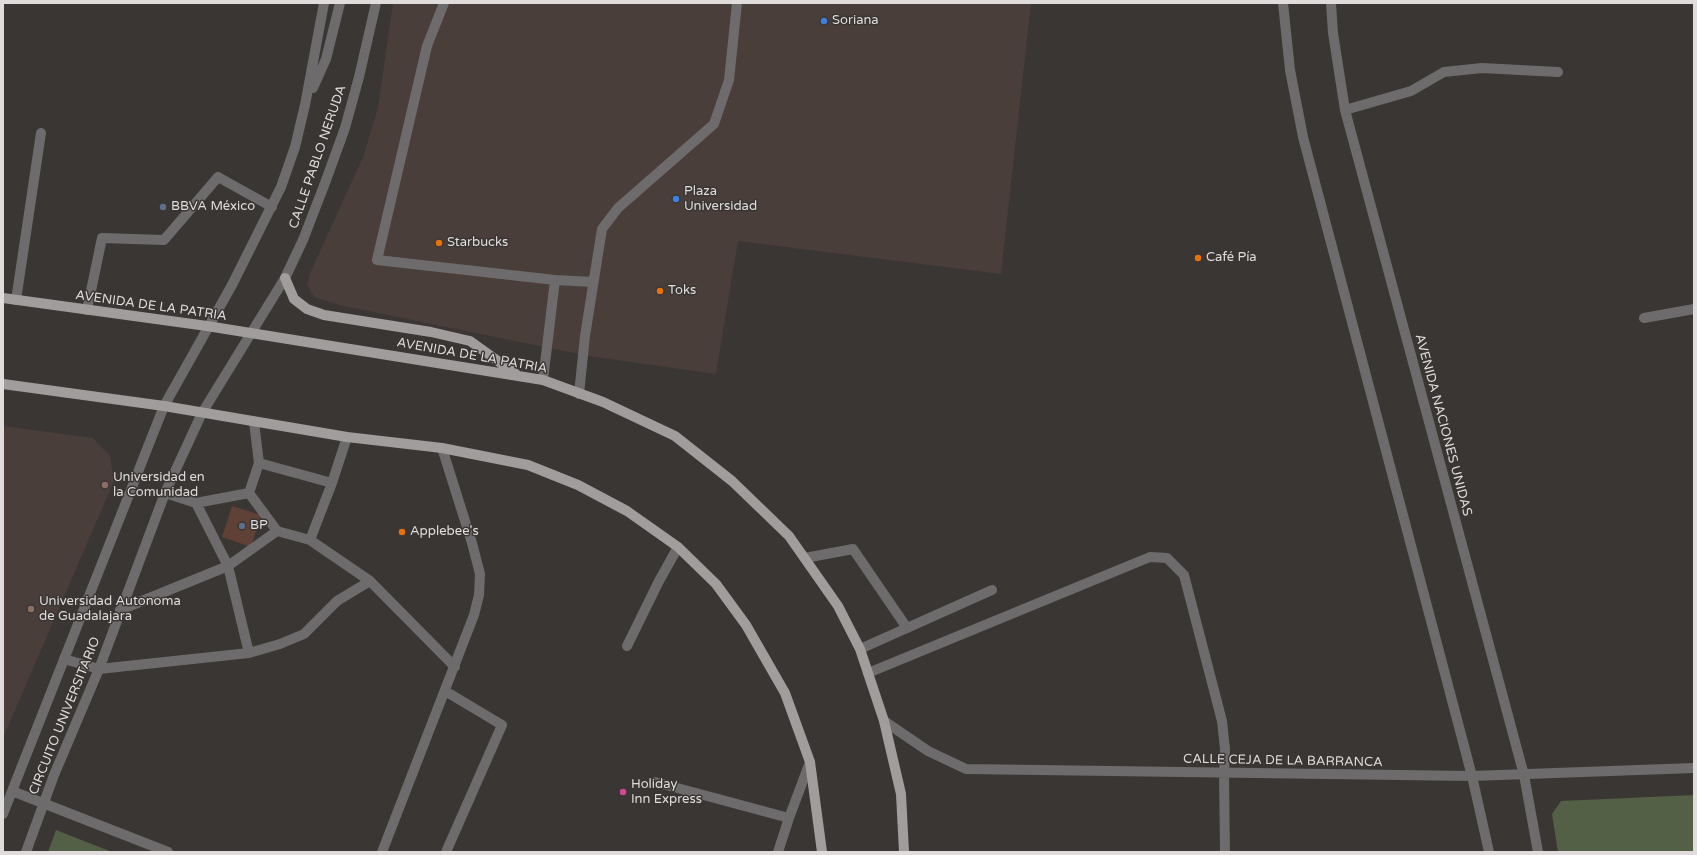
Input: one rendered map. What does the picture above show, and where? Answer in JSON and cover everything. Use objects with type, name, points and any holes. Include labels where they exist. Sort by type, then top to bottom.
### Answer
[{"type":"main road","points":[[285,278],[294,299],[307,309],[324,315],[431,332],[470,341],[519,377]]},
{"type":"main road","name":"AVENIDA DE LA PATRIA","points":[[3,298],[207,326],[543,380],[603,402],[675,436],[732,481],[789,536],[838,606],[860,649],[884,721],[901,794],[904,852]]},
{"type":"main road","points":[[3,384],[164,406],[347,437],[442,448],[528,465],[578,485],[626,511],[678,547],[716,584],[746,625],[785,692],[810,762],[822,852]]},
{"type":"street","name":"CALLE PABLO NERUDA","points":[[207,326],[232,285],[272,208],[295,147],[305,104],[324,3]]},
{"type":"street","points":[[305,104],[326,59],[340,3]]},
{"type":"street","name":"CALLE PABLO NERUDA","points":[[202,413],[285,278],[303,240],[345,128],[359,77],[376,3]]},
{"type":"street","points":[[444,3],[426,46],[377,260],[555,280],[593,282]]},
{"type":"street","points":[[580,394],[585,336],[602,229],[618,208],[714,124],[729,80],[737,3]]},
{"type":"street","points":[[1283,3],[1290,70],[1303,137],[1472,776],[1489,852]]},
{"type":"street","name":"AVENIDA NACIONES UNIDAS","points":[[1331,3],[1333,33],[1345,110],[1524,775],[1538,852]]},
{"type":"street","points":[[1345,110],[1411,91],[1444,72],[1482,68],[1558,72]]},
{"type":"street","points":[[16,300],[41,133]]},
{"type":"street","points":[[87,310],[102,238],[164,240],[218,176],[272,208]]},
{"type":"street","points":[[543,380],[555,280]]},
{"type":"street","points":[[1644,318],[1694,309]]},
{"type":"street","name":"CIRCUITO UNIVERSITARIO","points":[[3,814],[164,406],[207,326]]},
{"type":"street","name":"CIRCUITO UNIVERSITARIO","points":[[26,852],[54,775],[100,669],[120,610],[166,493],[202,413]]},
{"type":"street","points":[[249,493],[259,463],[254,422]]},
{"type":"street","points":[[310,540],[332,483],[347,437]]},
{"type":"street","points":[[382,852],[455,667],[474,615],[479,594],[480,574],[468,528],[442,448]]},
{"type":"street","points":[[259,463],[332,483]]},
{"type":"street","points":[[166,493],[196,503],[249,493]]},
{"type":"street","points":[[249,493],[277,530],[310,540],[370,581],[455,667]]},
{"type":"street","points":[[196,503],[228,566],[249,653]]},
{"type":"street","points":[[120,610],[228,566],[277,530]]},
{"type":"street","points":[[627,646],[659,581],[678,547]]},
{"type":"street","points":[[805,558],[853,548],[907,628]]},
{"type":"street","points":[[868,673],[1150,558],[1167,558],[1184,575],[1222,721],[1225,749],[1225,852]]},
{"type":"street","points":[[64,659],[100,669],[249,653],[280,644],[304,634],[337,601],[370,581]]},
{"type":"street","points":[[860,649],[992,590]]},
{"type":"street","points":[[445,691],[502,725],[446,852]]},
{"type":"street","name":"CALLE CEJA DE LA BARRANCA","points":[[884,721],[928,751],[966,769],[1472,776],[1694,768]]},
{"type":"street","points":[[778,852],[810,762]]},
{"type":"street","points":[[655,782],[789,818]]},
{"type":"street","points":[[12,791],[168,852]]},
{"type":"shaded area","name":"Plaza Universidad","points":[[393,3],[1031,3],[1001,274],[738,241],[716,374],[588,356],[339,305],[314,297],[307,285],[311,271],[363,157],[378,108]]},
{"type":"shaded area","name":"Universidad Autonoma de Guadalajara","points":[[3,426],[93,438],[110,456],[114,481],[3,738]]},
{"type":"green space","points":[[1694,795],[1694,852],[1558,852],[1552,814],[1561,801]]},
{"type":"green space","points":[[56,830],[112,852],[48,852]]},
{"type":"building","name":"BP","points":[[232,506],[261,515],[251,547],[222,537]]},
{"type":"place","name":"Soriana","points":[[824,21]]},
{"type":"place","name":"Plaza Universidad","points":[[676,199]]},
{"type":"place","name":"BBVA México","points":[[163,207]]},
{"type":"place","name":"Starbucks","points":[[439,243]]},
{"type":"place","name":"Café Pía","points":[[1198,258]]},
{"type":"place","name":"Toks","points":[[660,291]]},
{"type":"place","name":"Universidad en la Comunidad","points":[[105,485]]},
{"type":"place","name":"BP","points":[[242,526]]},
{"type":"place","name":"Applebee's","points":[[402,532]]},
{"type":"place","name":"Universidad Autonoma de Guadalajara","points":[[31,609]]},
{"type":"place","name":"Holiday Inn Express","points":[[623,792]]}]
